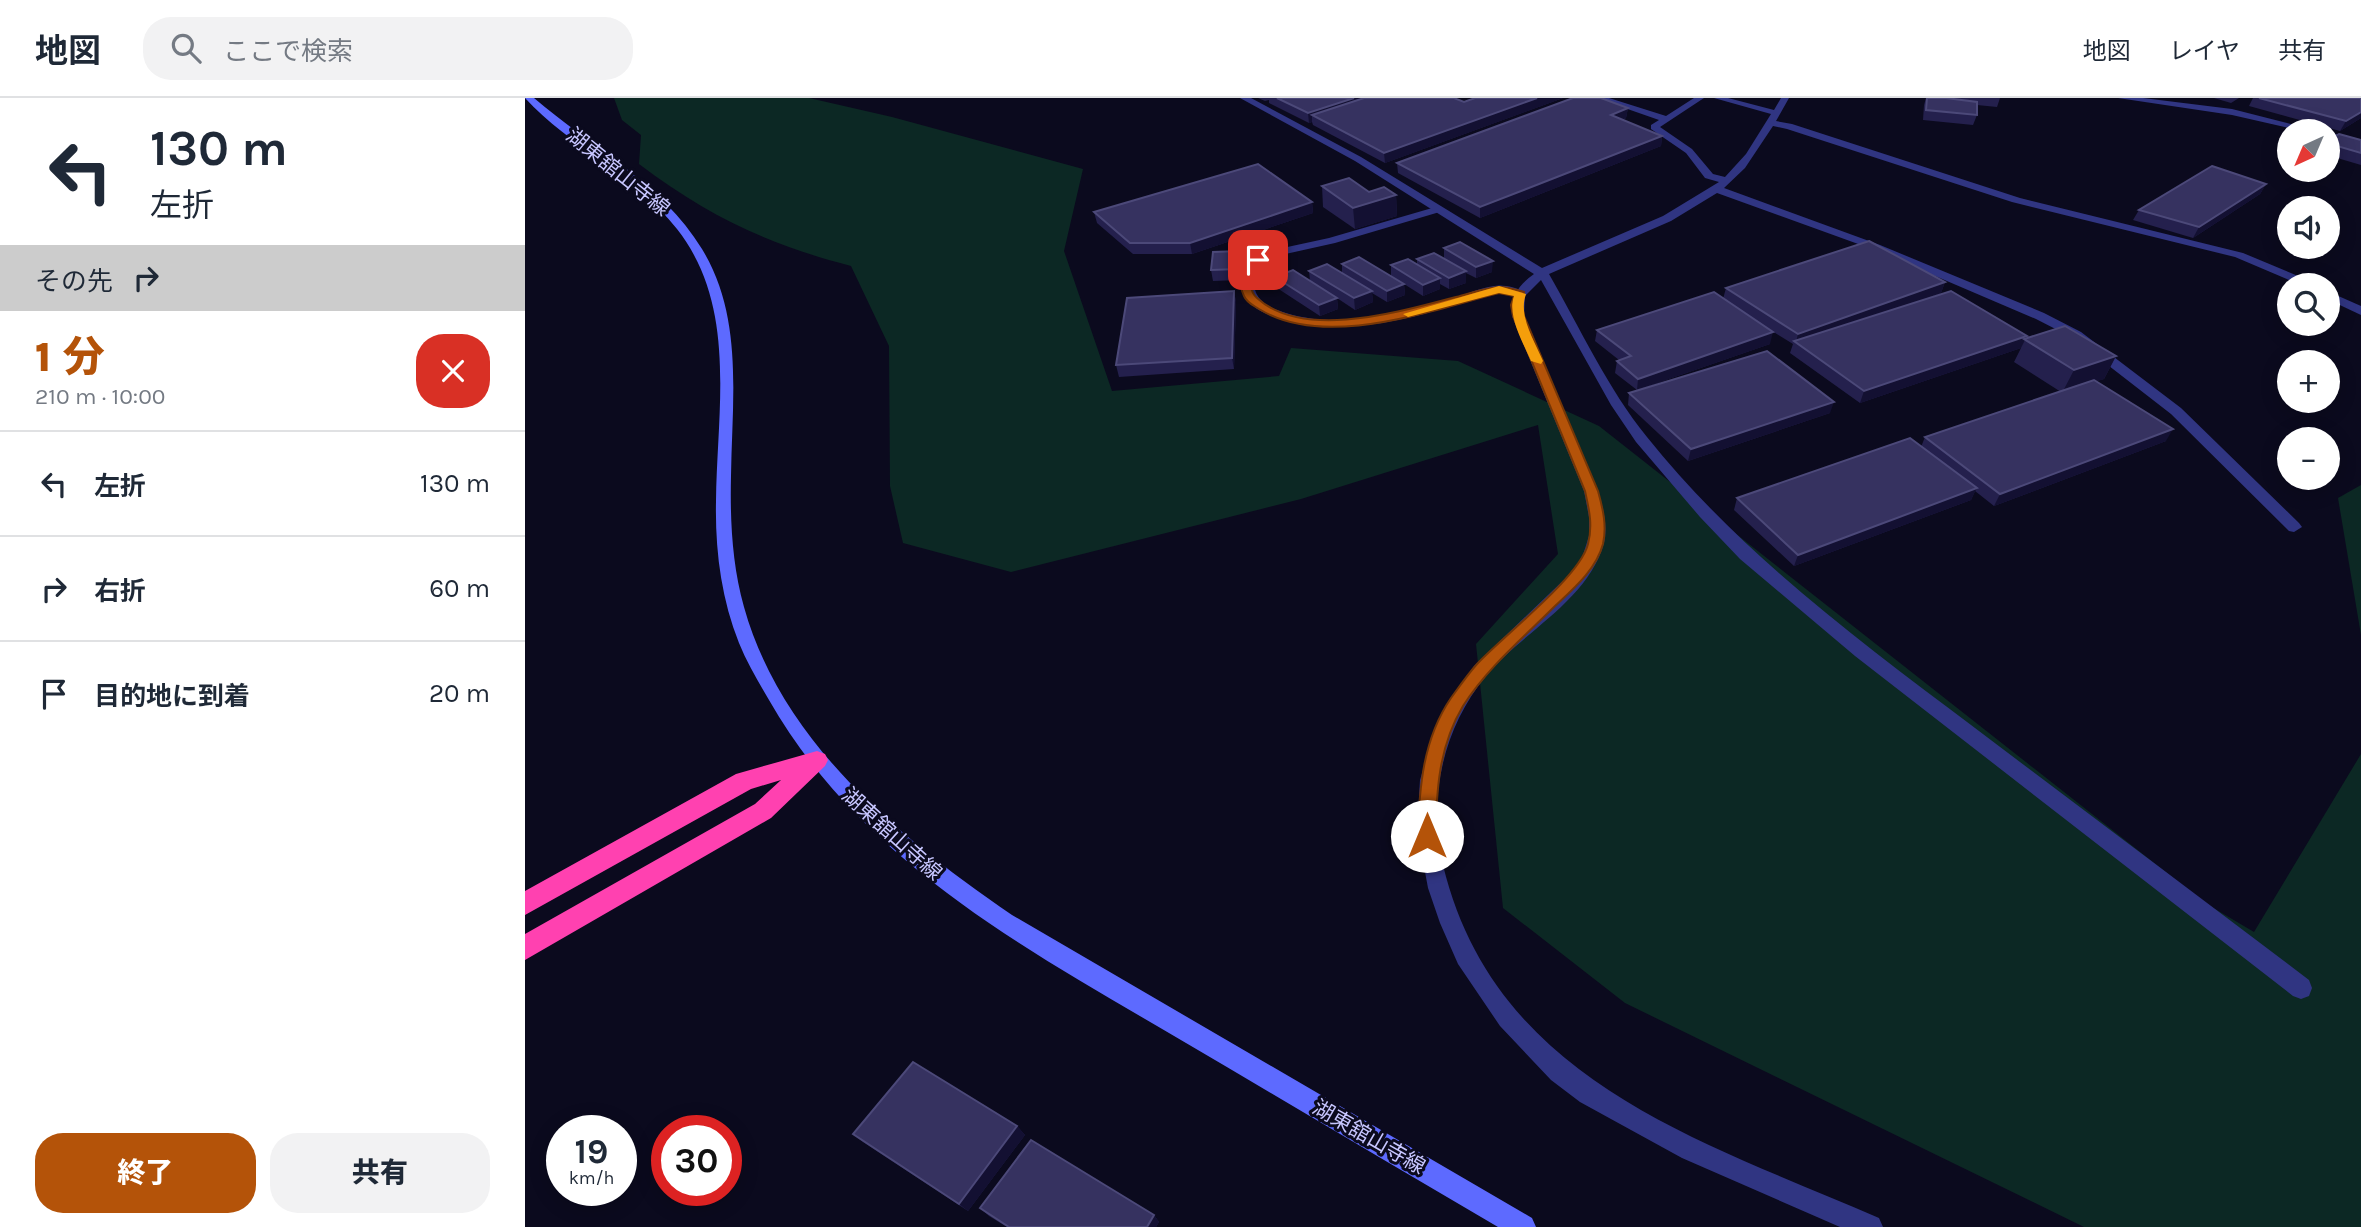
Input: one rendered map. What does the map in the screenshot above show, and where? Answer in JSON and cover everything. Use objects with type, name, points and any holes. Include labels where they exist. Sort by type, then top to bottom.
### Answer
[{"type":"highway","points":[[525,904],[744,781],[817,760]]},
{"type":"highway","points":[[525,948],[763,811],[817,760]]},
{"type":"main road","name":"湖東舘山寺線","points":[[529,98],[663,206],[697,249],[709,274],[726,333],[729,368],[723,504],[725,553],[735,605],[754,659],[785,715],[817,760],[880,830],[948,885],[1030,939],[1523,1227]]},
{"type":"street","points":[[1244,98],[1323,138],[1543,274],[1618,405],[1641,439],[1696,505],[1746,555],[1861,652],[2301,988]]},
{"type":"street","points":[[1601,98],[1667,119]]},
{"type":"street","points":[[1700,98],[1654,127],[1689,151],[1709,176],[1721,185],[1876,247],[2068,330],[2176,411],[2294,527]]},
{"type":"street","points":[[1718,98],[1755,110],[1777,111]]},
{"type":"street","points":[[2122,98],[2232,112],[2277,123]]},
{"type":"street","points":[[1777,111],[1745,162],[1721,185],[1655,225],[1562,263],[1543,274],[1521,294],[1516,305],[1518,316],[1591,491],[1598,517],[1595,545],[1582,571],[1481,670],[1456,704],[1438,744],[1427,788],[1427,836],[1436,887],[1457,941],[1489,994],[1532,1045],[1587,1091],[1652,1130],[1870,1227]]},
{"type":"street","points":[[1777,111],[1789,127],[2016,200],[2239,255],[2282,273]]},
{"type":"street","points":[[2340,138],[2361,144]]},
{"type":"street","points":[[1439,209],[1331,241],[1268,254],[1251,267],[1246,290],[1251,299],[1275,314],[1302,321],[1332,324],[1411,313],[1499,289],[1521,294]]},
{"type":"street","points":[[2340,300],[2361,311]]},
{"type":"green space","points":[[614,98],[809,98],[892,117],[1083,169],[1064,251],[1112,391],[1279,376],[1291,348],[1458,361],[1599,426],[2205,903],[2254,932],[2361,754],[2361,1227],[2084,1227],[1625,1003],[1503,908],[1476,644],[1558,554],[1538,425],[1301,499],[1011,572],[903,543],[890,486],[889,346],[851,266],[765,238],[714,213],[664,182],[639,164],[641,135],[622,120]]},
{"type":"green space","points":[[2361,485],[2361,635],[2338,498]]},
{"type":"building","points":[[1277,98],[1354,98],[1308,113]]},
{"type":"building","points":[[1364,98],[1454,98],[1464,102],[1475,98],[1537,98],[1384,153],[1312,115]]},
{"type":"building","points":[[1573,98],[1601,98],[1628,108],[1611,115],[1662,136],[1480,207],[1397,163]]},
{"type":"building","points":[[1927,98],[1977,102],[1977,115],[1926,110]]},
{"type":"building","points":[[2259,98],[2361,98],[2361,112],[2346,121]]},
{"type":"building","points":[[2340,134],[2361,140],[2361,153],[2340,147]]},
{"type":"building","points":[[1258,164],[1312,202],[1190,243],[1130,243],[1094,212]]},
{"type":"building","points":[[2212,166],[2266,184],[2199,227],[2139,210]]},
{"type":"building","points":[[1349,178],[1369,192],[1384,187],[1396,195],[1353,208],[1322,186]]},
{"type":"building","points":[[1869,241],[1945,282],[1798,334],[1726,288]]},
{"type":"building","points":[[1460,242],[1493,261],[1476,267],[1444,248]]},
{"type":"building","points":[[1240,251],[1238,269],[1211,270],[1213,252]]},
{"type":"building","points":[[1434,253],[1466,271],[1449,278],[1417,259]]},
{"type":"building","points":[[1359,257],[1404,284],[1387,291],[1342,264]]},
{"type":"building","points":[[1408,259],[1440,278],[1423,285],[1391,265]]},
{"type":"building","points":[[1327,264],[1372,291],[1354,298],[1309,271]]},
{"type":"building","points":[[1293,270],[1337,298],[1319,305],[1275,277]]},
{"type":"building","points":[[1234,291],[1232,358],[1116,365],[1127,298]]},
{"type":"building","points":[[1951,291],[2027,336],[1864,391],[1794,341]]},
{"type":"building","points":[[1714,292],[1773,332],[1638,379],[1617,361],[1631,356],[1597,330]]},
{"type":"building","points":[[2065,326],[2116,356],[2074,370],[2024,339]]},
{"type":"building","points":[[1767,351],[1834,402],[1691,449],[1629,393]]},
{"type":"building","points":[[2094,380],[2173,429],[2000,494],[1925,437]]},
{"type":"building","points":[[1910,438],[1977,488],[1798,555],[1737,498]]},
{"type":"building","points":[[913,1062],[1017,1126],[959,1204],[853,1134]]},
{"type":"building","points":[[1031,1140],[1154,1215],[1147,1227],[1009,1227],[980,1208]]},
{"type":"slow traffic","points":[[1408,314],[1499,289],[1521,294],[1516,305],[1518,316],[1537,361]]},
{"type":"route","points":[[1258,260],[1251,267],[1247,280],[1246,290],[1251,299],[1275,314],[1311,323],[1332,324],[1394,316],[1499,289],[1521,294],[1516,305],[1518,316],[1591,491],[1598,517],[1595,545],[1582,571],[1481,670],[1456,704],[1438,744],[1427,788],[1427,836]]}]
